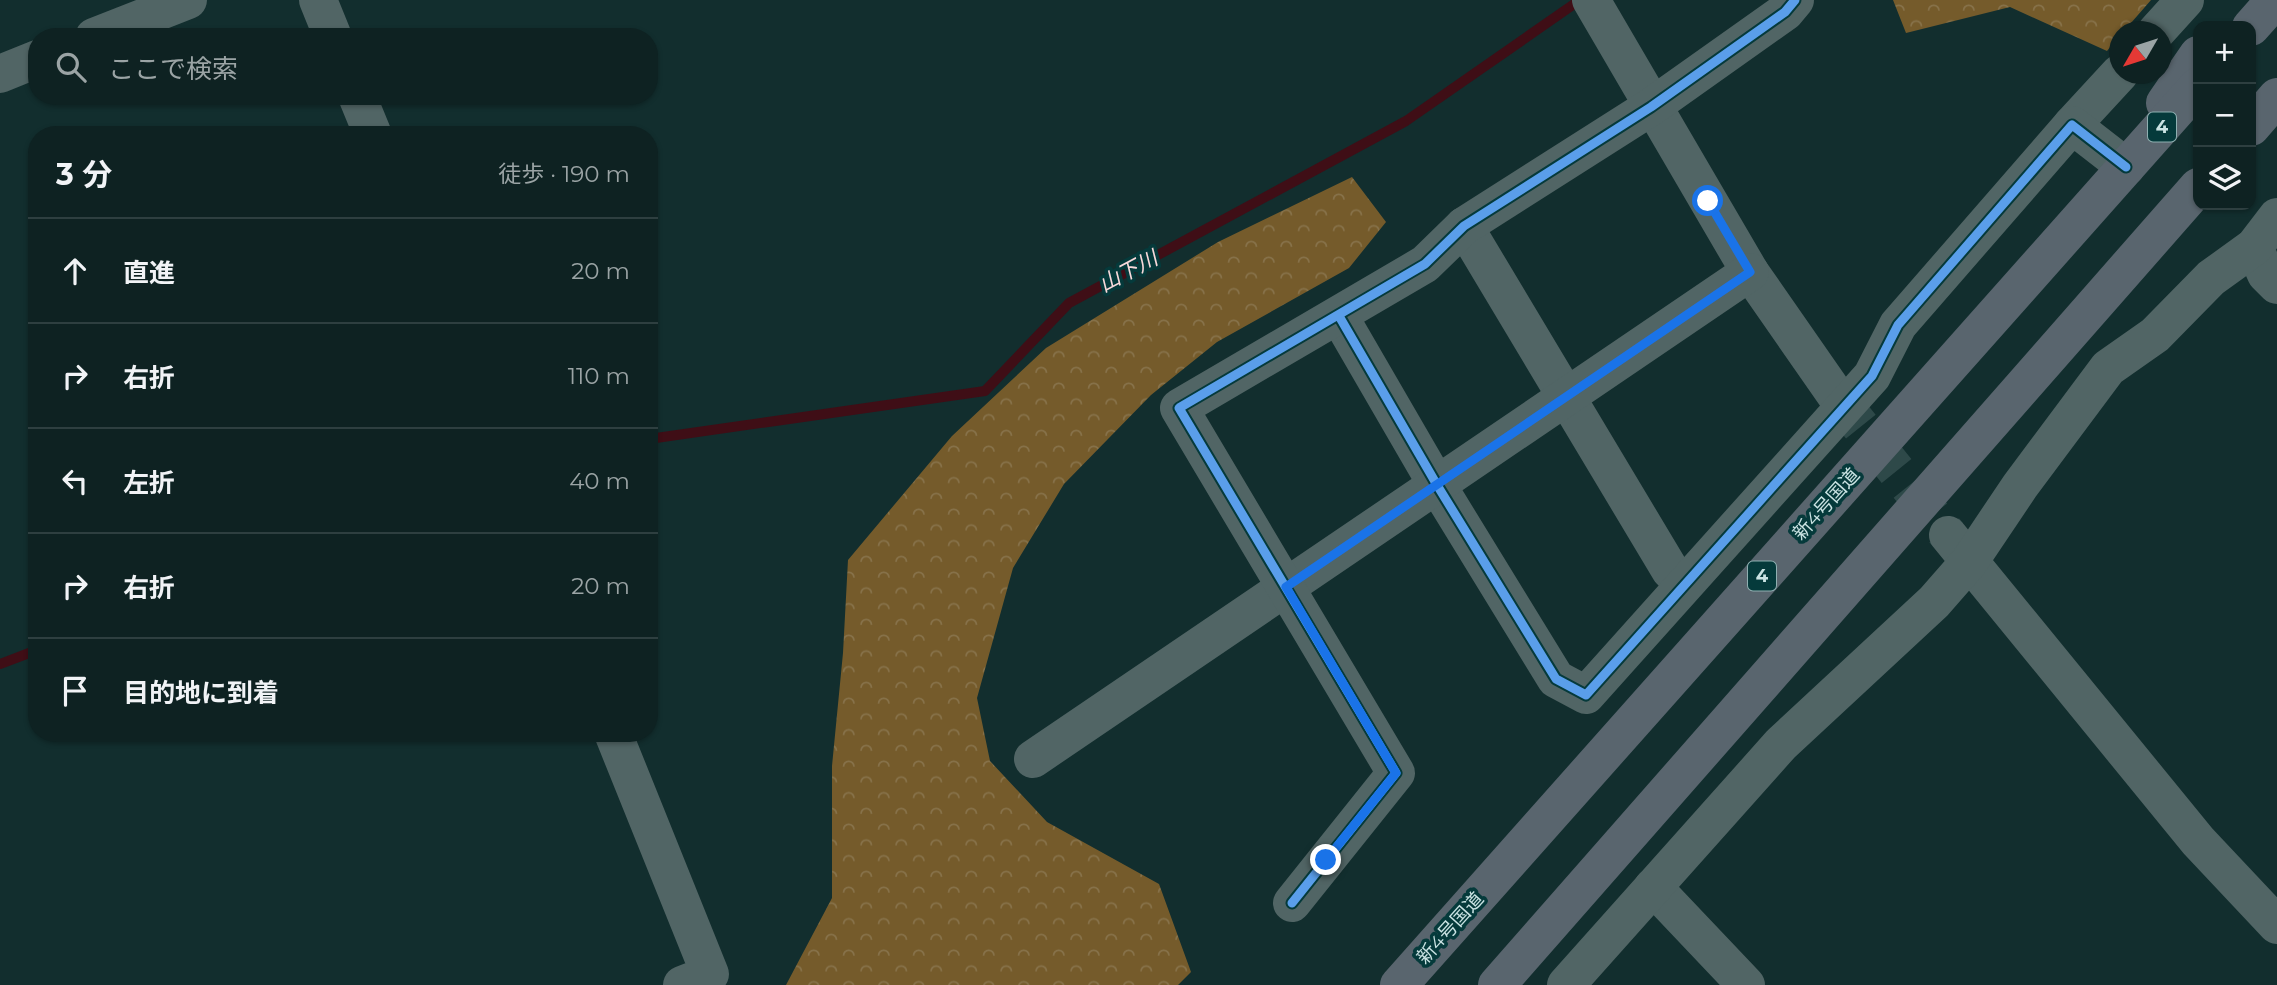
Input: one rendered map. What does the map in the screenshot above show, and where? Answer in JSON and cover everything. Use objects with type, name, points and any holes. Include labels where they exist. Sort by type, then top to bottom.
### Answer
[{"type":"highway","points":[[2226,21],[2244,0]]},
{"type":"highway","points":[[2256,21],[2275,0]]},
{"type":"highway","points":[[2126,167],[2193,61]]},
{"type":"highway","name":"新4号国道","points":[[1399,985],[2193,92]]},
{"type":"highway","points":[[2256,121],[2277,97]]},
{"type":"highway","points":[[1497,985],[2193,193]]},
{"type":"street","points":[[117,28],[188,0]]},
{"type":"street","points":[[318,0],[329,28]]},
{"type":"street","points":[[1292,903],[1396,773],[1179,408],[1425,264],[1464,226],[1651,107],[1785,12],[1795,0]]},
{"type":"street","points":[[2167,21],[2185,0]]},
{"type":"street","points":[[1600,16],[1750,272],[1837,397]]},
{"type":"street","points":[[1339,316],[1437,485],[1556,679],[1586,695],[1872,376],[1898,325],[2109,84]]},
{"type":"street","points":[[361,105],[369,126]]},
{"type":"street","points":[[2072,125],[2126,167]]},
{"type":"street","points":[[1566,985],[1781,744],[1934,602],[1958,549],[2020,486],[2108,368],[2155,335],[2211,278],[2254,247],[2277,217]]},
{"type":"street","points":[[1464,226],[1670,570],[1684,584]]},
{"type":"street","points":[[2254,247],[2266,274],[2277,285]]},
{"type":"street","points":[[1033,759],[1750,272]]},
{"type":"street","points":[[1958,549],[2198,841],[2277,925]]},
{"type":"street","points":[[618,742],[710,974],[682,985]]},
{"type":"street","points":[[1653,887],[1746,985]]},
{"type":"green space","points":[[1893,0],[2151,0],[2133,21],[2109,21],[2107,51],[2010,7],[1906,33]]},
{"type":"green space","points":[[1352,177],[1386,222],[1349,268],[1217,342],[1151,395],[1064,484],[1013,568],[977,698],[990,761],[1047,822],[1159,884],[1191,972],[1178,985],[786,985],[832,898],[832,766],[843,653],[848,560],[952,436],[1046,348],[1218,242]]},
{"type":"waterway","name":"山下川","points":[[658,438],[985,391],[1069,303],[1406,121],[1580,0]]},
{"type":"waterway","name":"山下川","points":[[0,664],[28,653]]},
{"type":"tunnel","points":[[1837,397],[1948,535]]},
{"type":"cycle path","points":[[1292,903],[1396,773],[1179,408],[1425,264],[1464,226],[1651,107],[1785,12],[1795,0]]},
{"type":"cycle path","points":[[1339,316],[1437,485],[1556,679],[1586,695],[1872,376],[1898,325],[2072,125],[2126,167]]},
{"type":"route","points":[[1326,860],[1396,773],[1286,587],[1750,272],[1708,201]]}]
